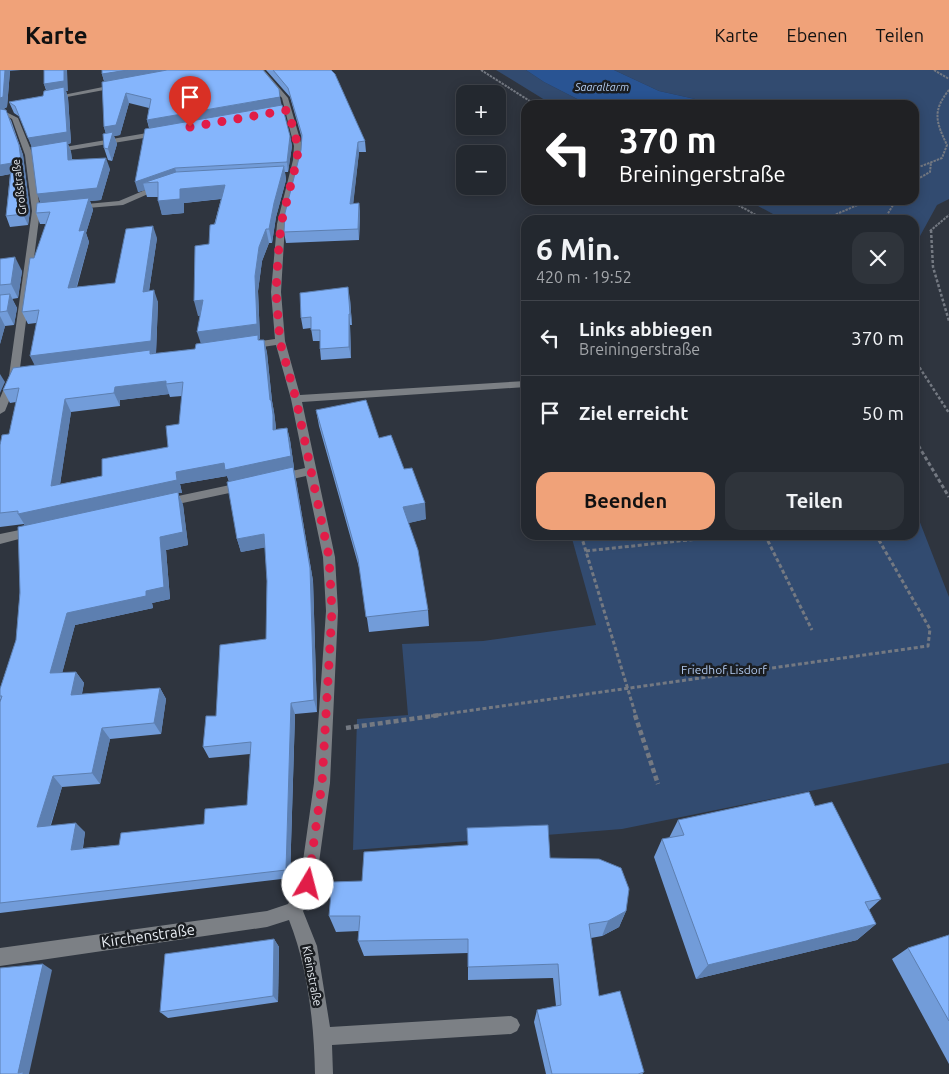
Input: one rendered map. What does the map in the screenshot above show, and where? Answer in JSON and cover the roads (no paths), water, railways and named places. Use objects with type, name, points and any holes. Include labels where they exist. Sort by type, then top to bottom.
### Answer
[{"type":"street","points":[[261,70],[281,93],[298,146],[281,224],[276,292],[280,342],[296,399],[329,557],[332,611],[322,783],[308,884],[294,910]]},
{"type":"street","points":[[44,99],[122,85]]},
{"type":"street","points":[[3,115],[14,107]]},
{"type":"street","points":[[278,112],[288,110]]},
{"type":"street","name":"Großstraße","points":[[0,411],[19,376],[19,304],[41,211],[33,155],[15,118],[3,115]]},
{"type":"street","points":[[46,153],[171,131]]},
{"type":"street","points":[[283,177],[292,176]]},
{"type":"street","points":[[64,208],[120,203],[170,184]]},
{"type":"street","points":[[240,347],[280,342]]},
{"type":"street","points":[[296,399],[521,384]]},
{"type":"street","points":[[156,505],[311,471]]},
{"type":"street","points":[[0,539],[49,528]]},
{"type":"street","name":"Kirchenstraße","points":[[0,958],[267,918],[294,910]]},
{"type":"street","name":"Kleinstraße","points":[[294,910],[308,946],[323,1037],[324,1074]]},
{"type":"street","points":[[323,1037],[511,1024]]},
{"type":"water","name":"Saaraltarm","points":[[526,70],[614,70],[659,91],[700,100],[579,100],[544,82]]},
{"type":"park label","name":"Friedhof Lisdorf","points":[[724,670]]}]
